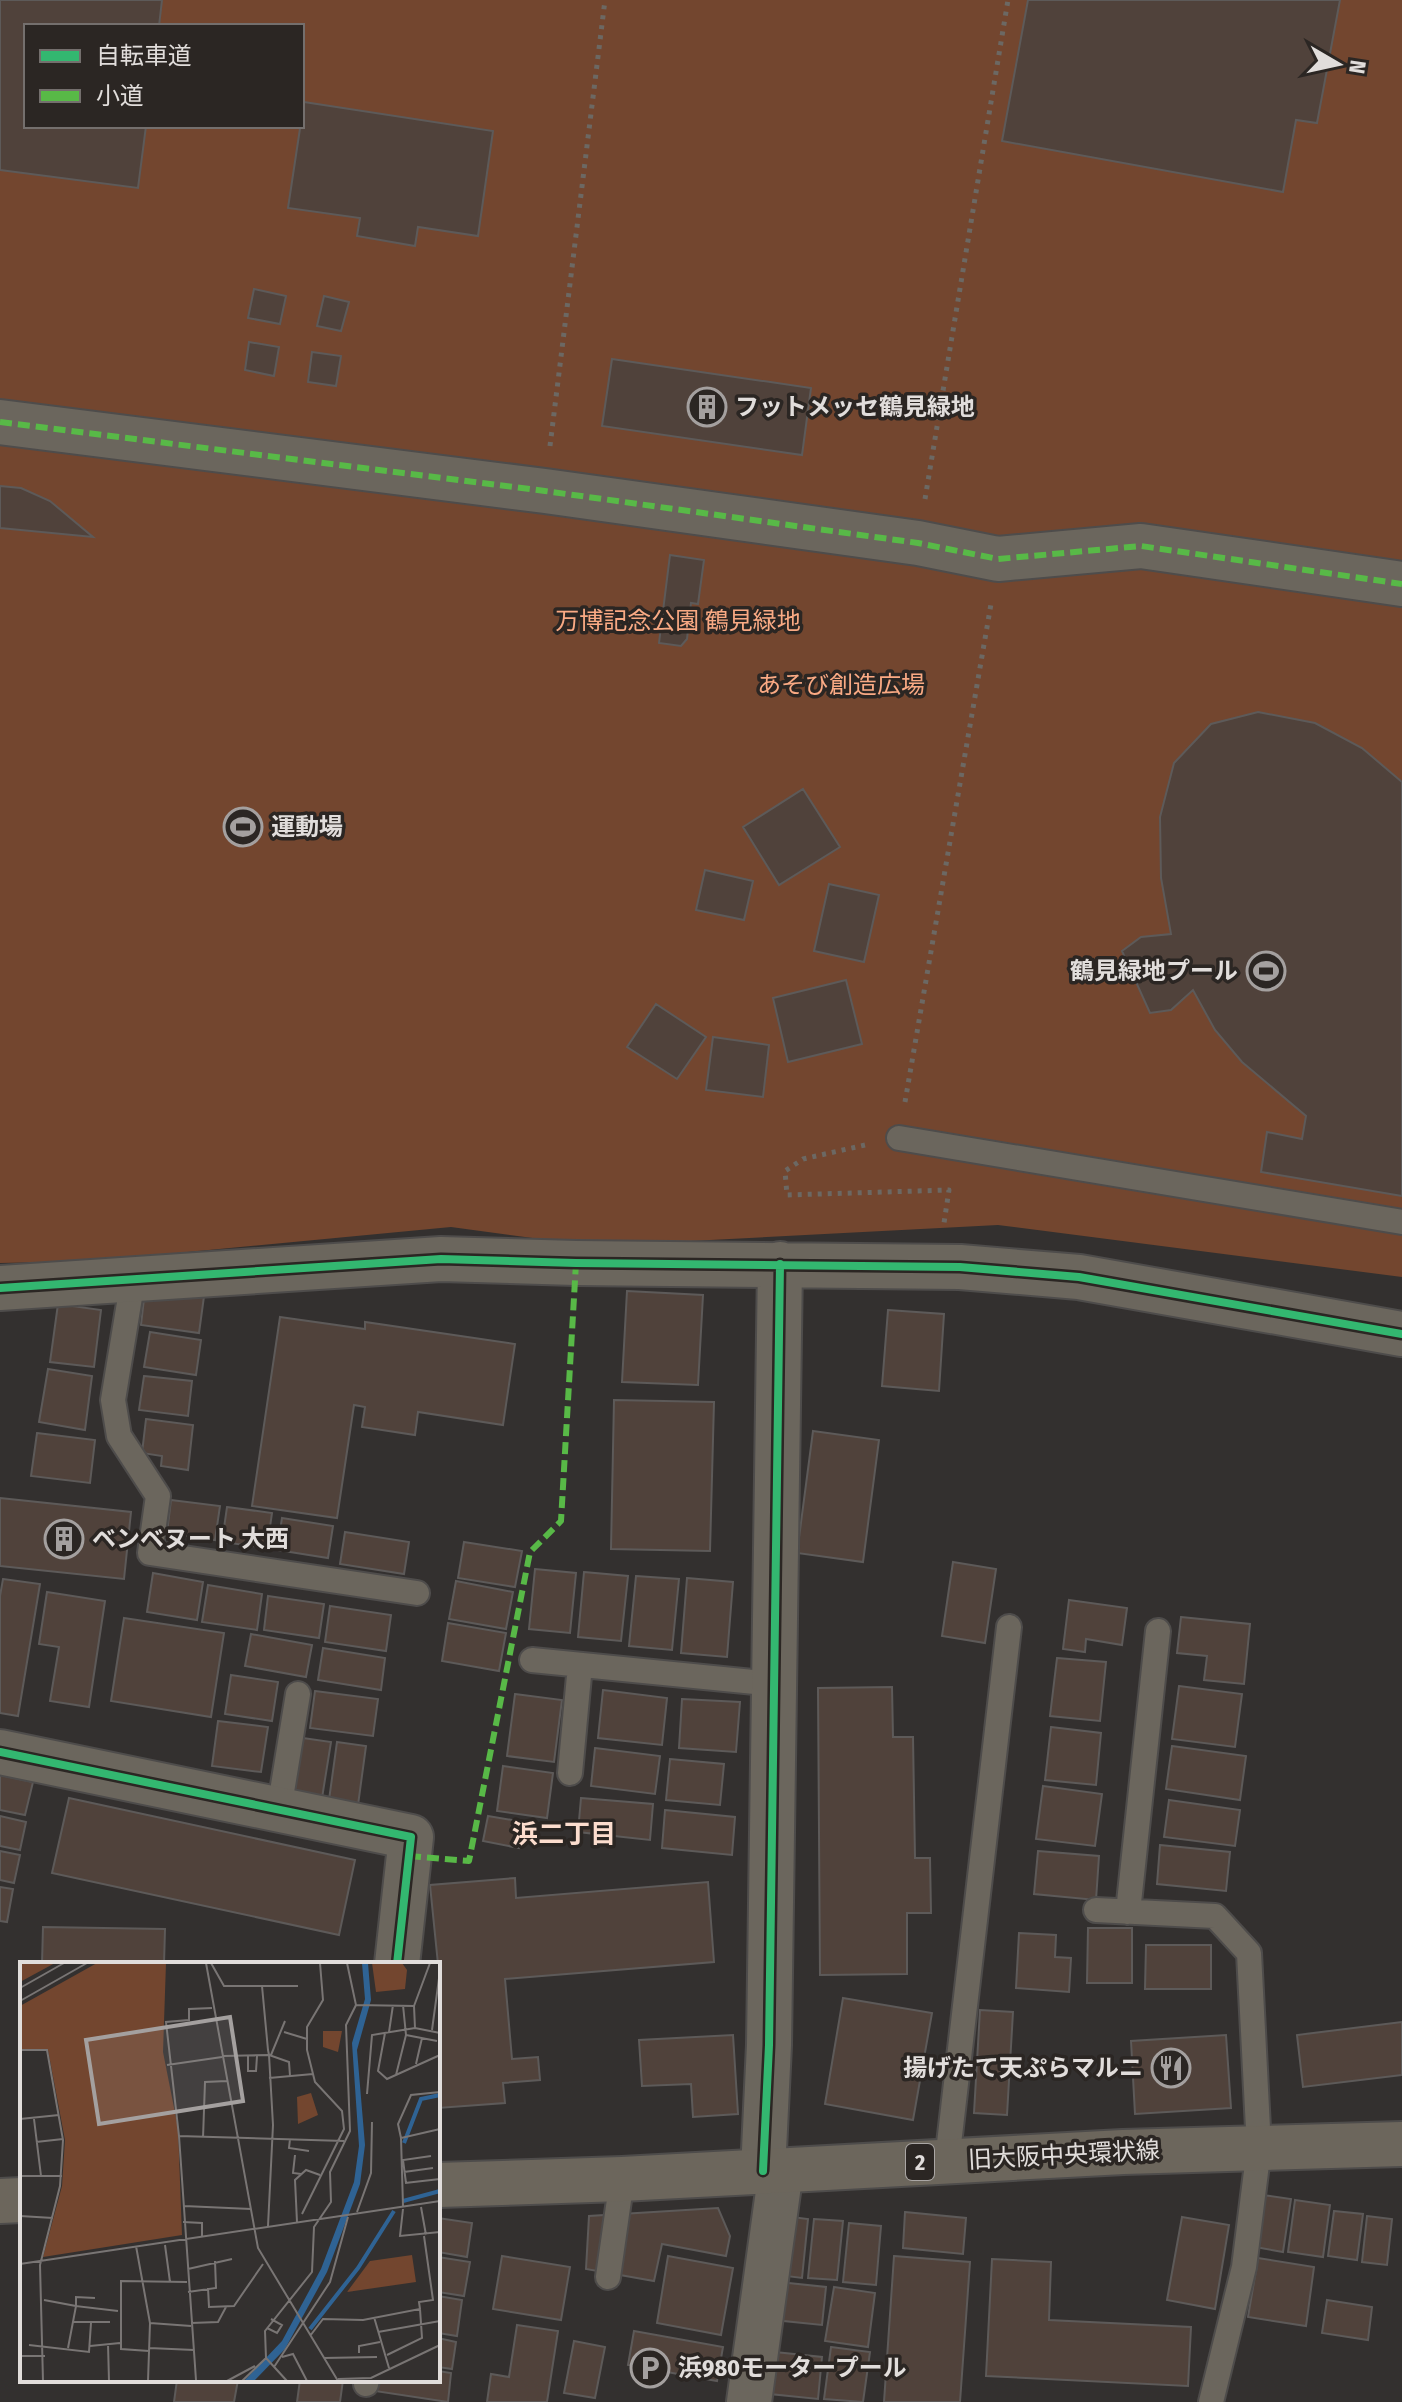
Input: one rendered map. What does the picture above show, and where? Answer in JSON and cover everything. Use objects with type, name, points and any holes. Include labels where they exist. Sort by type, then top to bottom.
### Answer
[{"type":"main road","name":"旧大阪中央環状線","points":[[440,2185],[1402,2144]]},
{"type":"main road","points":[[0,2201],[20,2200]]},
{"type":"street","points":[[0,422],[545,491],[918,543],[998,559],[1141,546],[1402,584]]},
{"type":"street","points":[[0,1288],[441,1259],[960,1267],[1079,1277],[1402,1334]]},
{"type":"street","points":[[749,2402],[772,2170],[769,2045],[780,1264]]},
{"type":"street","points":[[0,1752],[411,1837],[397,1962]]},
{"type":"lane","points":[[899,1138],[1402,1222]]},
{"type":"lane","points":[[133,1279],[113,1400],[119,1436],[158,1496],[150,1553],[417,1593]]},
{"type":"lane","points":[[947,2161],[1009,1627]]},
{"type":"lane","points":[[1128,1912],[1158,1631]]},
{"type":"lane","points":[[532,1660],[774,1684]]},
{"type":"lane","points":[[570,1773],[580,1665]]},
{"type":"lane","points":[[279,1810],[298,1694]]},
{"type":"lane","points":[[1096,1910],[1215,1916],[1249,1953],[1259,2148],[1244,2267],[1211,2402]]},
{"type":"lane","points":[[608,2277],[622,2179]]},
{"type":"path","points":[[545,491],[605,0]]},
{"type":"path","points":[[918,543],[1008,0]]},
{"type":"path","points":[[943,1228],[949,1190],[787,1195],[785,1171],[803,1159],[899,1138],[998,559]]},
{"type":"green space","name":"万博記念公園 鶴見緑地","points":[[0,0],[1402,0],[1402,1277],[998,1225],[593,1246],[451,1227],[93,1261],[0,1263]]},
{"type":"building","points":[[0,0],[162,0],[159,24],[24,24],[24,128],[146,128],[138,188],[0,170]]},
{"type":"building","points":[[1028,0],[1340,0],[1317,123],[1296,120],[1283,192],[1002,141]]},
{"type":"building","points":[[304,102],[493,131],[478,236],[418,227],[415,246],[357,236],[360,218],[288,208],[300,128],[304,128]]},
{"type":"building","points":[[254,289],[286,296],[280,324],[248,318]]},
{"type":"building","points":[[324,296],[349,302],[341,331],[317,326]]},
{"type":"building","points":[[249,342],[279,347],[274,376],[245,370]]},
{"type":"building","points":[[312,352],[341,356],[336,386],[308,382]]},
{"type":"building","name":"フットメッセ鶴見緑地","points":[[612,359],[811,388],[802,455],[602,426]]},
{"type":"building","points":[[0,486],[21,488],[50,501],[93,537],[0,528]]},
{"type":"building","points":[[670,555],[704,560],[698,604],[691,603],[687,639],[681,646],[659,643]]},
{"type":"building","name":"鶴見緑地プール","points":[[1258,712],[1315,723],[1362,748],[1402,782],[1402,1196],[1261,1172],[1267,1132],[1302,1139],[1306,1116],[1242,1062],[1215,1030],[1193,990],[1171,1010],[1150,1013],[1122,951],[1141,937],[1171,934],[1161,878],[1160,817],[1174,763],[1211,724]]},
{"type":"building","points":[[803,789],[840,847],[779,885],[743,827]]},
{"type":"building","points":[[705,870],[753,881],[744,920],[696,910]]},
{"type":"building","points":[[829,884],[879,895],[864,962],[814,951]]},
{"type":"building","points":[[846,980],[862,1044],[788,1062],[773,998]]},
{"type":"building","points":[[656,1004],[706,1037],[677,1079],[627,1047]]},
{"type":"building","points":[[713,1037],[769,1045],[763,1097],[706,1090]]},
{"type":"building","points":[[205,1289],[199,1333],[141,1325],[145,1290]]},
{"type":"building","points":[[627,1291],[703,1295],[698,1385],[622,1382]]},
{"type":"building","points":[[58,1304],[101,1310],[94,1367],[50,1362]]},
{"type":"building","points":[[888,1310],[944,1314],[939,1391],[882,1386]]},
{"type":"building","points":[[280,1317],[365,1329],[365,1322],[515,1344],[503,1425],[418,1412],[415,1435],[362,1427],[365,1407],[354,1405],[337,1518],[252,1506]]},
{"type":"building","points":[[150,1332],[201,1340],[196,1375],[144,1367]]},
{"type":"building","points":[[48,1369],[92,1376],[85,1430],[39,1422]]},
{"type":"building","points":[[144,1376],[192,1381],[188,1416],[139,1410]]},
{"type":"building","points":[[614,1400],[714,1402],[710,1551],[611,1549]]},
{"type":"building","points":[[146,1419],[193,1425],[188,1470],[161,1466],[162,1456],[142,1453]]},
{"type":"building","points":[[813,1431],[879,1440],[863,1562],[797,1553]]},
{"type":"building","points":[[37,1433],[95,1440],[90,1483],[31,1476]]},
{"type":"building","name":"ベンベヌート 大西","points":[[0,1498],[131,1512],[124,1579],[0,1566]]},
{"type":"building","points":[[171,1500],[220,1506],[215,1540],[167,1533]]},
{"type":"building","points":[[227,1507],[272,1513],[267,1548],[222,1542]]},
{"type":"building","points":[[282,1518],[333,1526],[328,1558],[277,1550]]},
{"type":"building","points":[[345,1532],[409,1542],[404,1574],[340,1564]]},
{"type":"building","points":[[464,1542],[522,1551],[515,1587],[458,1578]]},
{"type":"building","points":[[953,1562],[996,1569],[985,1643],[942,1636]]},
{"type":"building","points":[[535,1569],[576,1573],[570,1633],[529,1629]]},
{"type":"building","points":[[584,1572],[628,1576],[621,1641],[578,1637]]},
{"type":"building","points":[[153,1573],[203,1582],[197,1620],[147,1612]]},
{"type":"building","points":[[636,1576],[679,1579],[672,1650],[629,1646]]},
{"type":"building","points":[[687,1578],[733,1582],[727,1657],[681,1653]]},
{"type":"building","points":[[3,1579],[40,1584],[18,1716],[0,1713],[0,1596]]},
{"type":"building","points":[[456,1581],[513,1592],[506,1629],[449,1619]]},
{"type":"building","points":[[208,1585],[262,1594],[257,1630],[202,1622]]},
{"type":"building","points":[[47,1592],[105,1601],[89,1707],[50,1701],[59,1647],[39,1644]]},
{"type":"building","points":[[268,1596],[324,1604],[319,1638],[264,1630]]},
{"type":"building","points":[[1069,1600],[1127,1608],[1122,1645],[1086,1639],[1085,1652],[1063,1649]]},
{"type":"building","points":[[330,1606],[391,1615],[386,1651],[325,1642]]},
{"type":"building","points":[[1181,1617],[1250,1624],[1244,1684],[1204,1680],[1207,1656],[1177,1653]]},
{"type":"building","points":[[124,1618],[224,1633],[211,1717],[111,1701]]},
{"type":"building","points":[[448,1623],[506,1633],[499,1671],[442,1661]]},
{"type":"building","points":[[251,1634],[312,1645],[306,1677],[245,1666]]},
{"type":"building","points":[[323,1648],[385,1658],[381,1690],[318,1680]]},
{"type":"building","points":[[1057,1658],[1106,1662],[1100,1721],[1050,1716]]},
{"type":"building","points":[[231,1675],[278,1682],[272,1721],[225,1714]]},
{"type":"building","points":[[1179,1686],[1242,1694],[1235,1747],[1172,1739]]},
{"type":"building","points":[[892,1687],[893,1737],[913,1737],[915,1858],[930,1858],[931,1913],[907,1913],[907,1974],[820,1975],[818,1688]]},
{"type":"building","points":[[603,1690],[667,1698],[662,1745],[598,1738]]},
{"type":"building","points":[[315,1691],[378,1699],[373,1736],[310,1728]]},
{"type":"building","points":[[515,1694],[562,1700],[554,1762],[507,1756]]},
{"type":"building","points":[[682,1699],[740,1702],[736,1752],[679,1748]]},
{"type":"building","points":[[218,1721],[268,1727],[261,1772],[212,1766]]},
{"type":"building","points":[[1051,1727],[1101,1733],[1096,1785],[1045,1780]]},
{"type":"building","points":[[303,1738],[331,1742],[322,1798],[294,1793]]},
{"type":"building","points":[[337,1742],[366,1746],[358,1805],[329,1800]]},
{"type":"building","points":[[1172,1746],[1246,1756],[1240,1800],[1166,1789]]},
{"type":"building","points":[[595,1748],[660,1756],[655,1794],[591,1786]]},
{"type":"building","points":[[670,1759],[724,1764],[720,1805],[666,1800]]},
{"type":"building","points":[[503,1766],[553,1773],[547,1818],[497,1811]]},
{"type":"building","points":[[0,1775],[33,1782],[25,1815],[0,1810]]},
{"type":"building","points":[[1043,1786],[1102,1794],[1095,1846],[1036,1839]]},
{"type":"building","points":[[69,1798],[355,1860],[339,1935],[52,1873]]},
{"type":"building","points":[[581,1798],[653,1804],[650,1840],[578,1832]]},
{"type":"building","points":[[1169,1800],[1240,1810],[1235,1846],[1164,1837]]},
{"type":"building","points":[[665,1810],[735,1817],[732,1855],[662,1848]]},
{"type":"building","points":[[0,1816],[26,1822],[20,1850],[0,1846]]},
{"type":"building","points":[[488,1816],[524,1822],[519,1848],[483,1841]]},
{"type":"building","points":[[1160,1845],[1230,1852],[1226,1891],[1157,1884]]},
{"type":"building","points":[[0,1851],[20,1855],[14,1883],[0,1880]]},
{"type":"building","points":[[1038,1851],[1099,1856],[1096,1900],[1034,1894]]},
{"type":"building","points":[[515,1878],[516,1898],[708,1882],[714,1962],[505,1979],[512,2059],[538,2057],[540,2080],[503,2083],[505,2103],[440,2108],[440,1962],[430,1885]]},
{"type":"building","points":[[0,1887],[13,1889],[7,1922],[0,1921]]},
{"type":"building","points":[[43,1927],[165,1929],[164,1962],[42,1962]]},
{"type":"building","points":[[1088,1928],[1132,1928],[1132,1983],[1087,1983]]},
{"type":"building","points":[[1019,1933],[1056,1935],[1055,1957],[1071,1958],[1069,1992],[1016,1988]]},
{"type":"building","points":[[1146,1945],[1211,1945],[1211,1989],[1145,1989]]},
{"type":"building","points":[[843,1998],[932,2013],[913,2120],[825,2104]]},
{"type":"building","points":[[980,2010],[1013,2012],[1007,2115],[974,2113]]},
{"type":"building","points":[[1402,2022],[1402,2075],[1303,2087],[1297,2035]]},
{"type":"building","points":[[733,2035],[738,2114],[693,2117],[691,2084],[642,2086],[639,2040]]},
{"type":"building","points":[[1226,2035],[1231,2108],[1135,2114],[1131,2041]]},
{"type":"building","points":[[1263,2195],[1291,2199],[1283,2252],[1255,2247]]},
{"type":"building","points":[[1295,2200],[1330,2205],[1323,2257],[1288,2252]]},
{"type":"building","points":[[718,2208],[730,2236],[726,2256],[662,2244],[654,2281],[586,2269],[589,2216]]},
{"type":"building","points":[[1334,2211],[1363,2214],[1357,2260],[1328,2256]]},
{"type":"building","points":[[905,2212],[966,2218],[963,2254],[903,2248]]},
{"type":"building","points":[[784,2216],[808,2219],[802,2278],[778,2275]]},
{"type":"building","points":[[1367,2216],[1392,2219],[1387,2265],[1362,2262]]},
{"type":"building","points":[[1182,2217],[1229,2225],[1215,2309],[1167,2300]]},
{"type":"building","points":[[440,2218],[472,2223],[467,2257],[440,2252]]},
{"type":"building","points":[[814,2219],[843,2221],[837,2280],[808,2278]]},
{"type":"building","points":[[849,2223],[881,2226],[876,2285],[843,2282]]},
{"type":"building","points":[[502,2256],[570,2267],[561,2320],[493,2309]]},
{"type":"building","points":[[668,2256],[733,2268],[721,2335],[657,2323]]},
{"type":"building","points":[[894,2256],[970,2262],[960,2402],[884,2402]]},
{"type":"building","points":[[440,2257],[470,2262],[464,2296],[440,2292]]},
{"type":"building","points":[[1258,2258],[1314,2267],[1306,2326],[1248,2317]]},
{"type":"building","points":[[992,2259],[1051,2262],[1049,2320],[1191,2327],[1188,2386],[986,2376]]},
{"type":"building","points":[[779,2282],[826,2287],[822,2325],[774,2320]]},
{"type":"building","points":[[834,2287],[875,2293],[868,2347],[825,2341]]},
{"type":"building","points":[[440,2296],[462,2300],[457,2336],[440,2333]]},
{"type":"building","points":[[1327,2300],[1372,2307],[1368,2340],[1322,2333]]},
{"type":"building","points":[[517,2325],[558,2331],[547,2402],[487,2402],[491,2374],[509,2377]]},
{"type":"building","points":[[634,2331],[723,2347],[717,2381],[628,2365]]},
{"type":"building","points":[[440,2338],[456,2342],[452,2369],[440,2367]]},
{"type":"building","points":[[574,2341],[605,2347],[595,2398],[564,2393]]},
{"type":"building","points":[[831,2347],[870,2352],[863,2402],[824,2399]]},
{"type":"building","points":[[775,2352],[822,2357],[818,2399],[770,2394]]},
{"type":"building","points":[[440,2371],[451,2373],[448,2402],[375,2391],[377,2382],[440,2382]]},
{"type":"building","points":[[177,2382],[238,2382],[234,2402],[174,2402]]},
{"type":"building","points":[[300,2382],[343,2382],[340,2402],[297,2402]]},
{"type":"marked path","points":[[0,422],[545,491],[918,543],[998,559],[1141,546],[1402,584]]},
{"type":"marked path","points":[[409,1856],[469,1861],[530,1552],[561,1521],[576,1263]]},
{"type":"cycle path","points":[[0,1288],[441,1259],[960,1267],[1079,1277],[1402,1334]]},
{"type":"cycle path","points":[[763,2171],[769,2045],[780,1264]]},
{"type":"cycle path","points":[[0,1752],[411,1837],[397,1962]]},
{"type":"place","name":"フットメッセ鶴見緑地","points":[[707,407]]},
{"type":"place","name":"運動場","points":[[243,827]]},
{"type":"place","name":"鶴見緑地プール","points":[[1266,971]]},
{"type":"place","name":"ベンベヌート 大西","points":[[64,1539]]},
{"type":"place","name":"揚げたて天ぷらマルニ","points":[[1171,2068]]},
{"type":"place","name":"浜980モータープール","points":[[650,2368]]},
{"type":"district","name":"浜二丁目","points":[[564,1834]]},
{"type":"park label","name":"あそび創造広場","points":[[841,685]]}]
